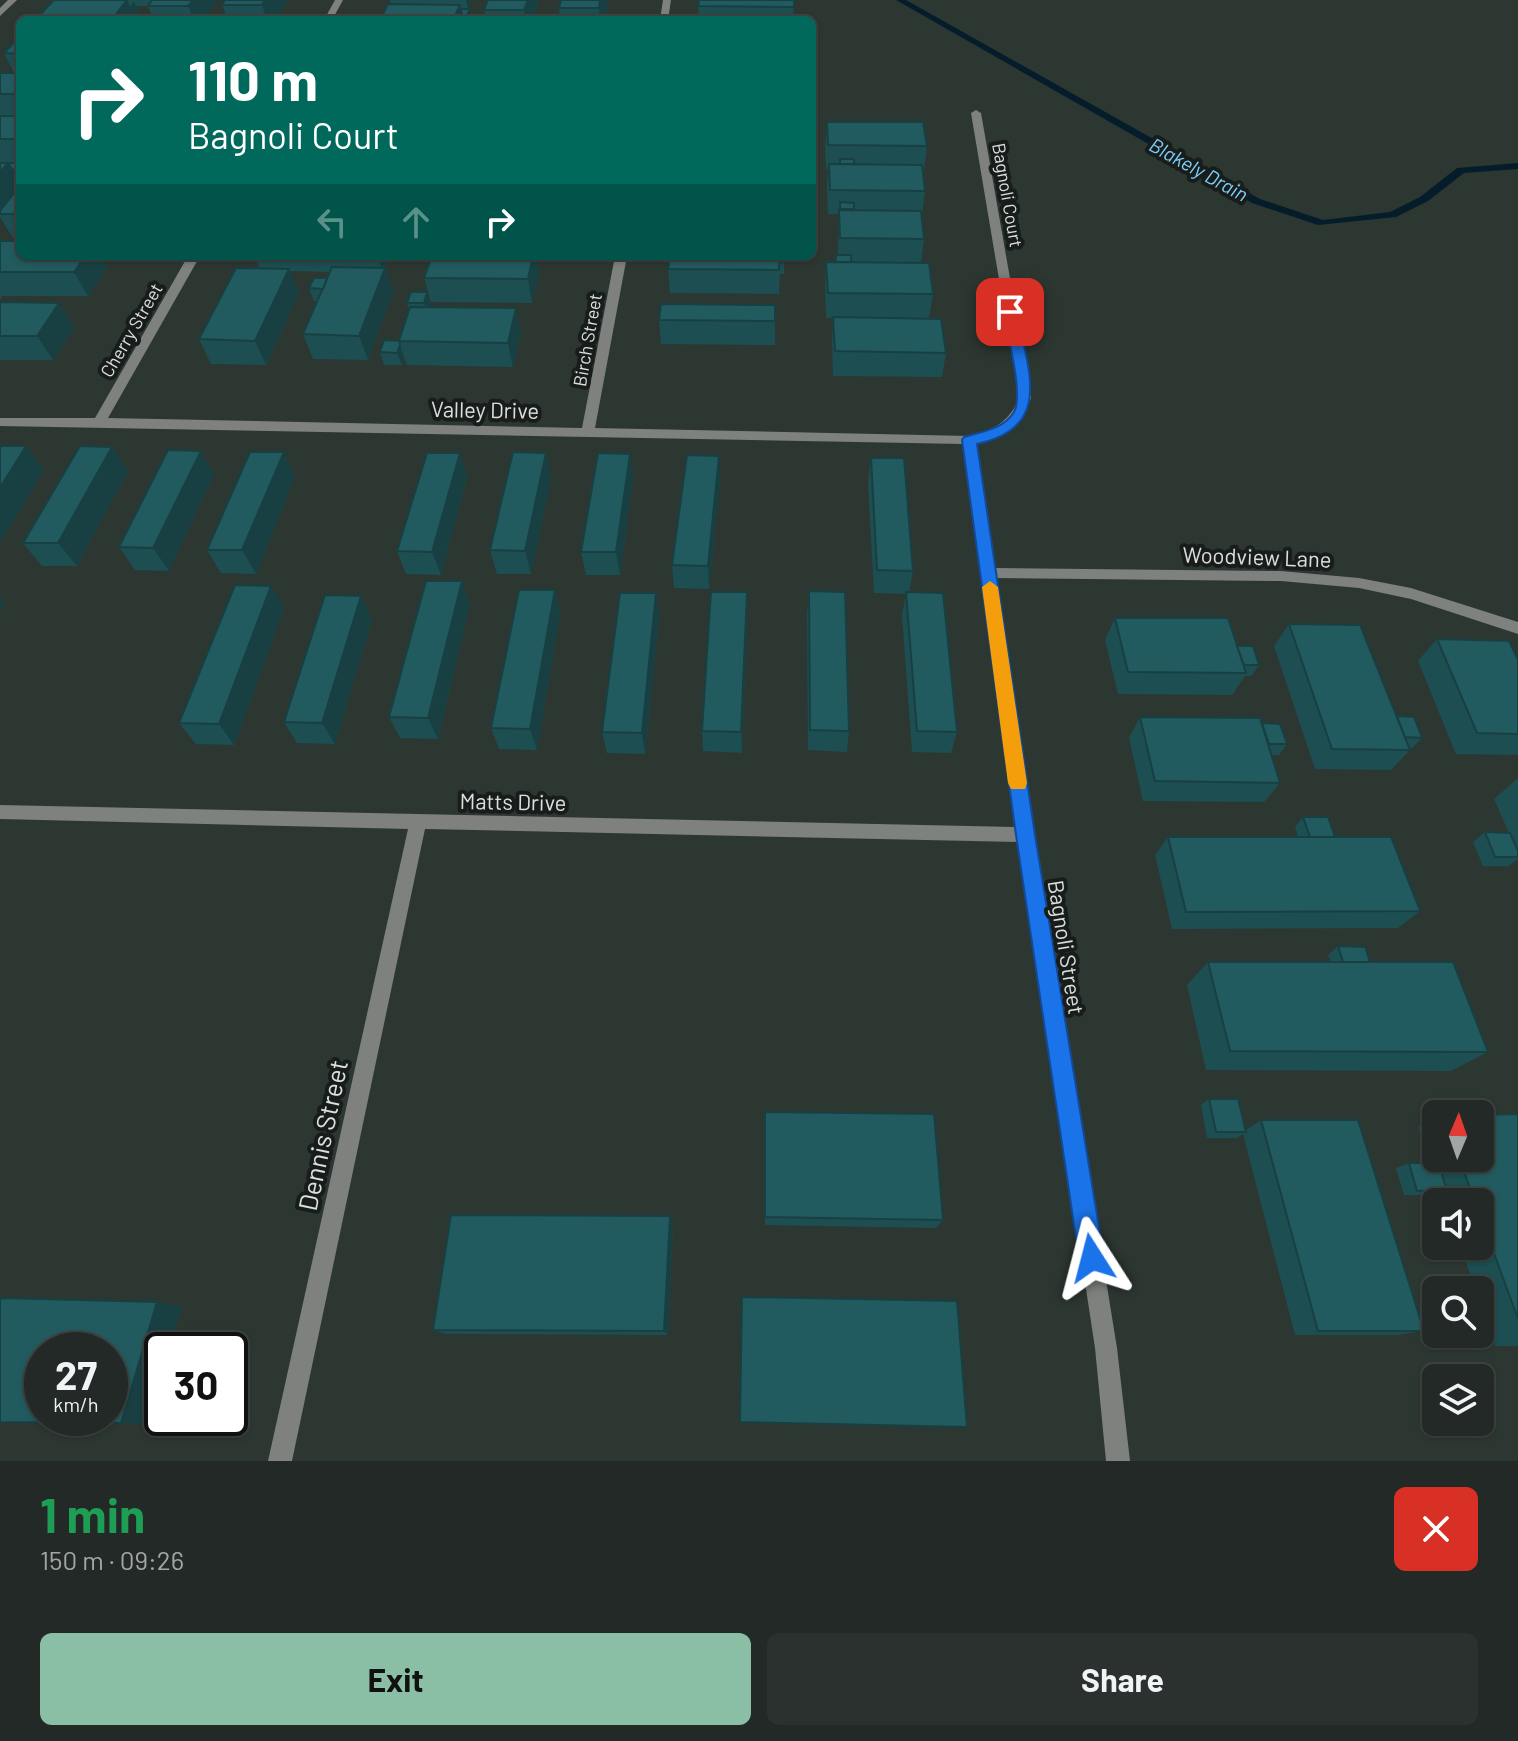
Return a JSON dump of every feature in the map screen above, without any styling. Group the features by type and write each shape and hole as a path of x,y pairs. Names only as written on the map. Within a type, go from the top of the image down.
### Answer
{"street":[{"path":"0,13 13,0"},
{"name":"Bagnoli Court","path":"969,440 1008,427 1021,413 1025,398 976,113"},
{"name":"Cherry Street","path":"99,422 192,260"},
{"name":"Birch Street","path":"588,431 620,260"},
{"name":"Valley Drive","path":"0,422 969,440"},
{"name":"Bagnoli Street","path":"969,440 1025,835 1106,1348 1118,1461"},
{"name":"Woodview Lane","path":"988,573 1281,576 1359,583 1411,594 1518,628"},
{"name":"Matts Drive","path":"0,812 1025,835"},
{"name":"Dennis Street","path":"280,1461 418,821"}],"building":[{"path":"54,0 127,0 115,16 39,16"},
{"path":"152,0 193,0 188,6 148,6"},
{"path":"225,0 265,0 262,5 222,5"},
{"path":"488,0 528,0 524,10 484,10"},
{"path":"561,0 600,0 599,8 559,8"},
{"path":"699,0 794,0 794,7 698,6"},
{"path":"388,4 460,5 455,16 382,16"},
{"path":"461,9 470,9 467,15 462,15"},
{"path":"16,40 16,54 4,53"},
{"path":"0,73 16,73 16,94 0,94"},
{"path":"0,116 16,116 16,139 0,139"},
{"path":"827,122 923,122 927,146 828,145"},
{"path":"840,159 854,159 854,164 840,164"},
{"path":"829,164 922,165 925,191 830,190"},
{"path":"16,191 16,214 0,214"},
{"path":"840,202 854,203 854,209 840,209"},
{"path":"839,210 921,211 924,239 840,238"},
{"path":"0,241 16,241 16,260 82,260 74,272 0,272"},
{"path":"836,255 851,255 851,262 836,262"},
{"path":"431,260 532,260 528,279 424,278"},
{"path":"669,260 780,260 779,270 668,269"},
{"path":"826,262 929,263 933,294 828,293"},
{"path":"332,267 385,268 359,336 303,334"},
{"path":"236,268 289,269 255,341 199,339"},
{"path":"314,278 327,278 323,289 309,288"},
{"path":"411,292 427,292 424,303 407,303"},
{"path":"0,302 59,303 37,336 0,336"},
{"path":"661,304 775,305 775,321 659,320"},
{"path":"410,307 516,308 508,343 399,341"},
{"path":"833,317 941,319 946,353 835,351"},
{"path":"384,340 401,341 397,353 380,352"},
{"path":"0,446 26,446 0,488"},
{"path":"80,446 112,447 58,543 23,543"},
{"path":"168,450 201,451 153,548 119,547"},
{"path":"250,452 284,452 242,550 207,550"},
{"path":"513,452 546,453 525,551 490,550"},
{"path":"427,453 460,453 432,552 397,551"},
{"path":"598,453 630,454 616,552 581,552"},
{"path":"687,455 719,456 708,566 672,565"},
{"path":"871,458 904,458 913,571 877,570"},
{"path":"426,581 462,581 428,718 389,717"},
{"path":"235,585 271,586 219,724 179,723"},
{"path":"519,590 555,590 530,729 491,728"},
{"path":"809,591 845,592 849,731 810,730"},
{"path":"711,592 747,592 741,732 702,731"},
{"path":"906,592 943,593 957,732 917,731"},
{"path":"620,593 656,593 642,733 602,732"},
{"path":"325,595 361,596 322,723 284,722"},
{"path":"1115,618 1228,618 1246,673 1128,672"},
{"path":"1289,624 1360,625 1410,750 1332,749"},
{"path":"1437,639 1509,641 1518,660 1518,734 1477,733"},
{"path":"1237,646 1253,646 1259,665 1244,665"},
{"path":"1397,716 1414,717 1422,738 1405,737"},
{"path":"1140,717 1260,718 1280,783 1155,781"},
{"path":"1262,723 1280,724 1287,744 1269,744"},
{"path":"1303,817 1328,817 1335,837 1310,837"},
{"path":"1485,832 1510,833 1518,857 1495,857"},
{"path":"1168,837 1391,837 1420,911 1186,912"},
{"path":"1338,946 1365,947 1370,962 1343,962"},
{"path":"1208,962 1453,962 1488,1052 1230,1051"},
{"path":"1209,1099 1238,1099 1246,1132 1216,1132"},
{"path":"765,1112 934,1114 943,1220 765,1217"},
{"path":"1518,1114 1518,1319 1494,1253 1494,1188 1470,1188 1464,1172 1494,1172 1494,1115"},
{"path":"1261,1120 1358,1120 1422,1325 1422,1331 1318,1331"},
{"path":"1409,1163 1422,1163 1422,1172 1441,1172 1446,1188 1422,1188 1422,1191 1417,1191"},
{"path":"451,1215 670,1216 664,1331 433,1330"},
{"path":"742,1297 957,1301 967,1427 740,1422"},
{"path":"0,1298 157,1302 148,1332 144,1332 144,1346 128,1399 128,1332 24,1332 24,1422 0,1422"}],"waterway":[{"name":"Blakely Drain","path":"900,0 1256,201 1322,223 1392,215 1424,199 1461,170 1518,166"}],"slow traffic":[{"path":"990,587 1018,783"}],"route":[{"path":"1010,312 1025,398 1021,413 1008,427 969,440 1025,835 1092,1258"}]}
